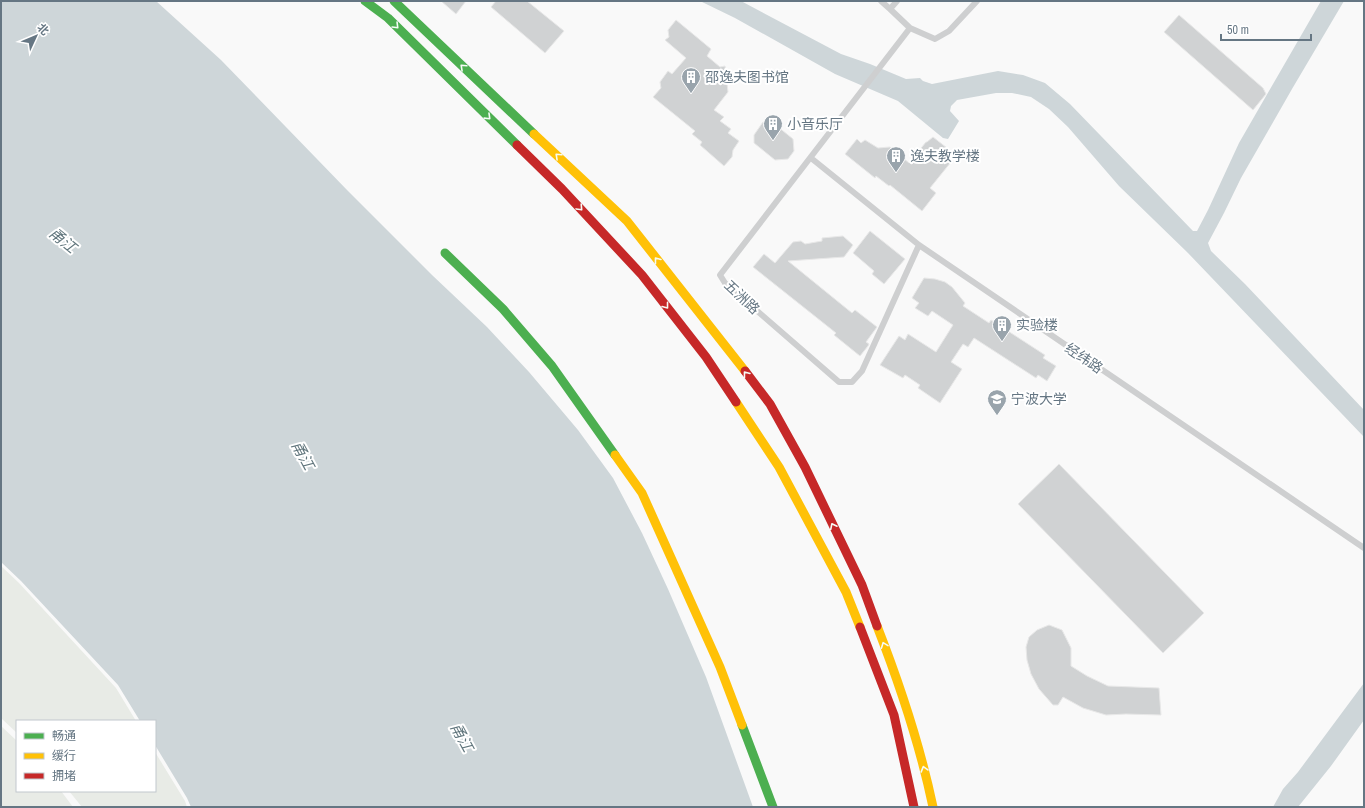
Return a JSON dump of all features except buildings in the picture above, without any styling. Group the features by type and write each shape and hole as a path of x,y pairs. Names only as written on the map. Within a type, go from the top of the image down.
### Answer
{"street":[{"path":"365,1 388,18 562,189 642,275 706,357 780,467 846,592 894,715 914,807"},
{"path":"394,1 627,221 770,404 805,467 862,585 900,686 928,783 933,807"},
{"path":"445,253 503,309 552,366 642,493 720,667 773,807"}],"lane":[{"path":"881,1 910,28 935,39 949,31 977,1"},
{"path":"890,9 897,1"},
{"name":"五洲路","path":"910,28 720,275 725,283 839,382 852,382 862,371 918,245"},
{"name":"经纬路","path":"811,158 918,245 1364,548"}],"shaded area":[{"path":"1,566 19,583 116,688 135,720 16,720 16,732 1,718"},
{"path":"1,726 16,740 16,792 62,792 73,807 1,807"},
{"path":"156,754 185,801 187,807 82,807 70,792 156,792"}],"water":[{"name":"甬江","path":"1,1 156,1 221,60 348,191 432,275 487,327 529,372 578,430 613,478 642,533 668,589 706,677 753,807 191,807 156,747 156,720 139,720 118,685 21,581 1,562"},
{"path":"700,1 741,1 841,54 906,79 920,78 923,81 932,84 998,71 1023,75 1045,83 1070,104 1193,231 1197,231 1239,143 1321,1 1344,1 1241,178 1208,243 1211,251 1245,284 1364,410 1364,437 1188,253 1119,186 1068,127 1049,109 1031,97 1012,93 996,93 957,100 951,106 950,111 959,121 948,139 943,138 898,101 835,74 735,18"},
{"path":"1364,683 1364,720 1331,766 1298,807 1273,807 1283,789 1298,772"}],"traffic: fast":[{"path":"365,1 388,18 517,145"},
{"path":"394,1 534,134"},
{"path":"445,253 503,309 552,366 615,455"},
{"path":"742,725 773,807"}],"traffic: slow":[{"path":"534,134 627,221 745,371"},
{"path":"736,402 779,467 846,592 860,627"},
{"path":"615,455 642,493 720,667 742,725"},
{"path":"877,626 909,715 933,807"}],"traffic: jam":[{"path":"517,145 562,189 642,275 706,357 736,402"},
{"path":"745,371 770,404 805,467 862,585 877,626"},
{"path":"860,627 894,715 914,807"}],"place":[{"name":"邵逸夫图书馆","path":"691,94"},
{"name":"小音乐厅","path":"773,141"},
{"name":"逸夫教学楼","path":"896,173"},
{"name":"实验楼","path":"1002,342"},
{"name":"宁波大学","path":"997,416"}]}
